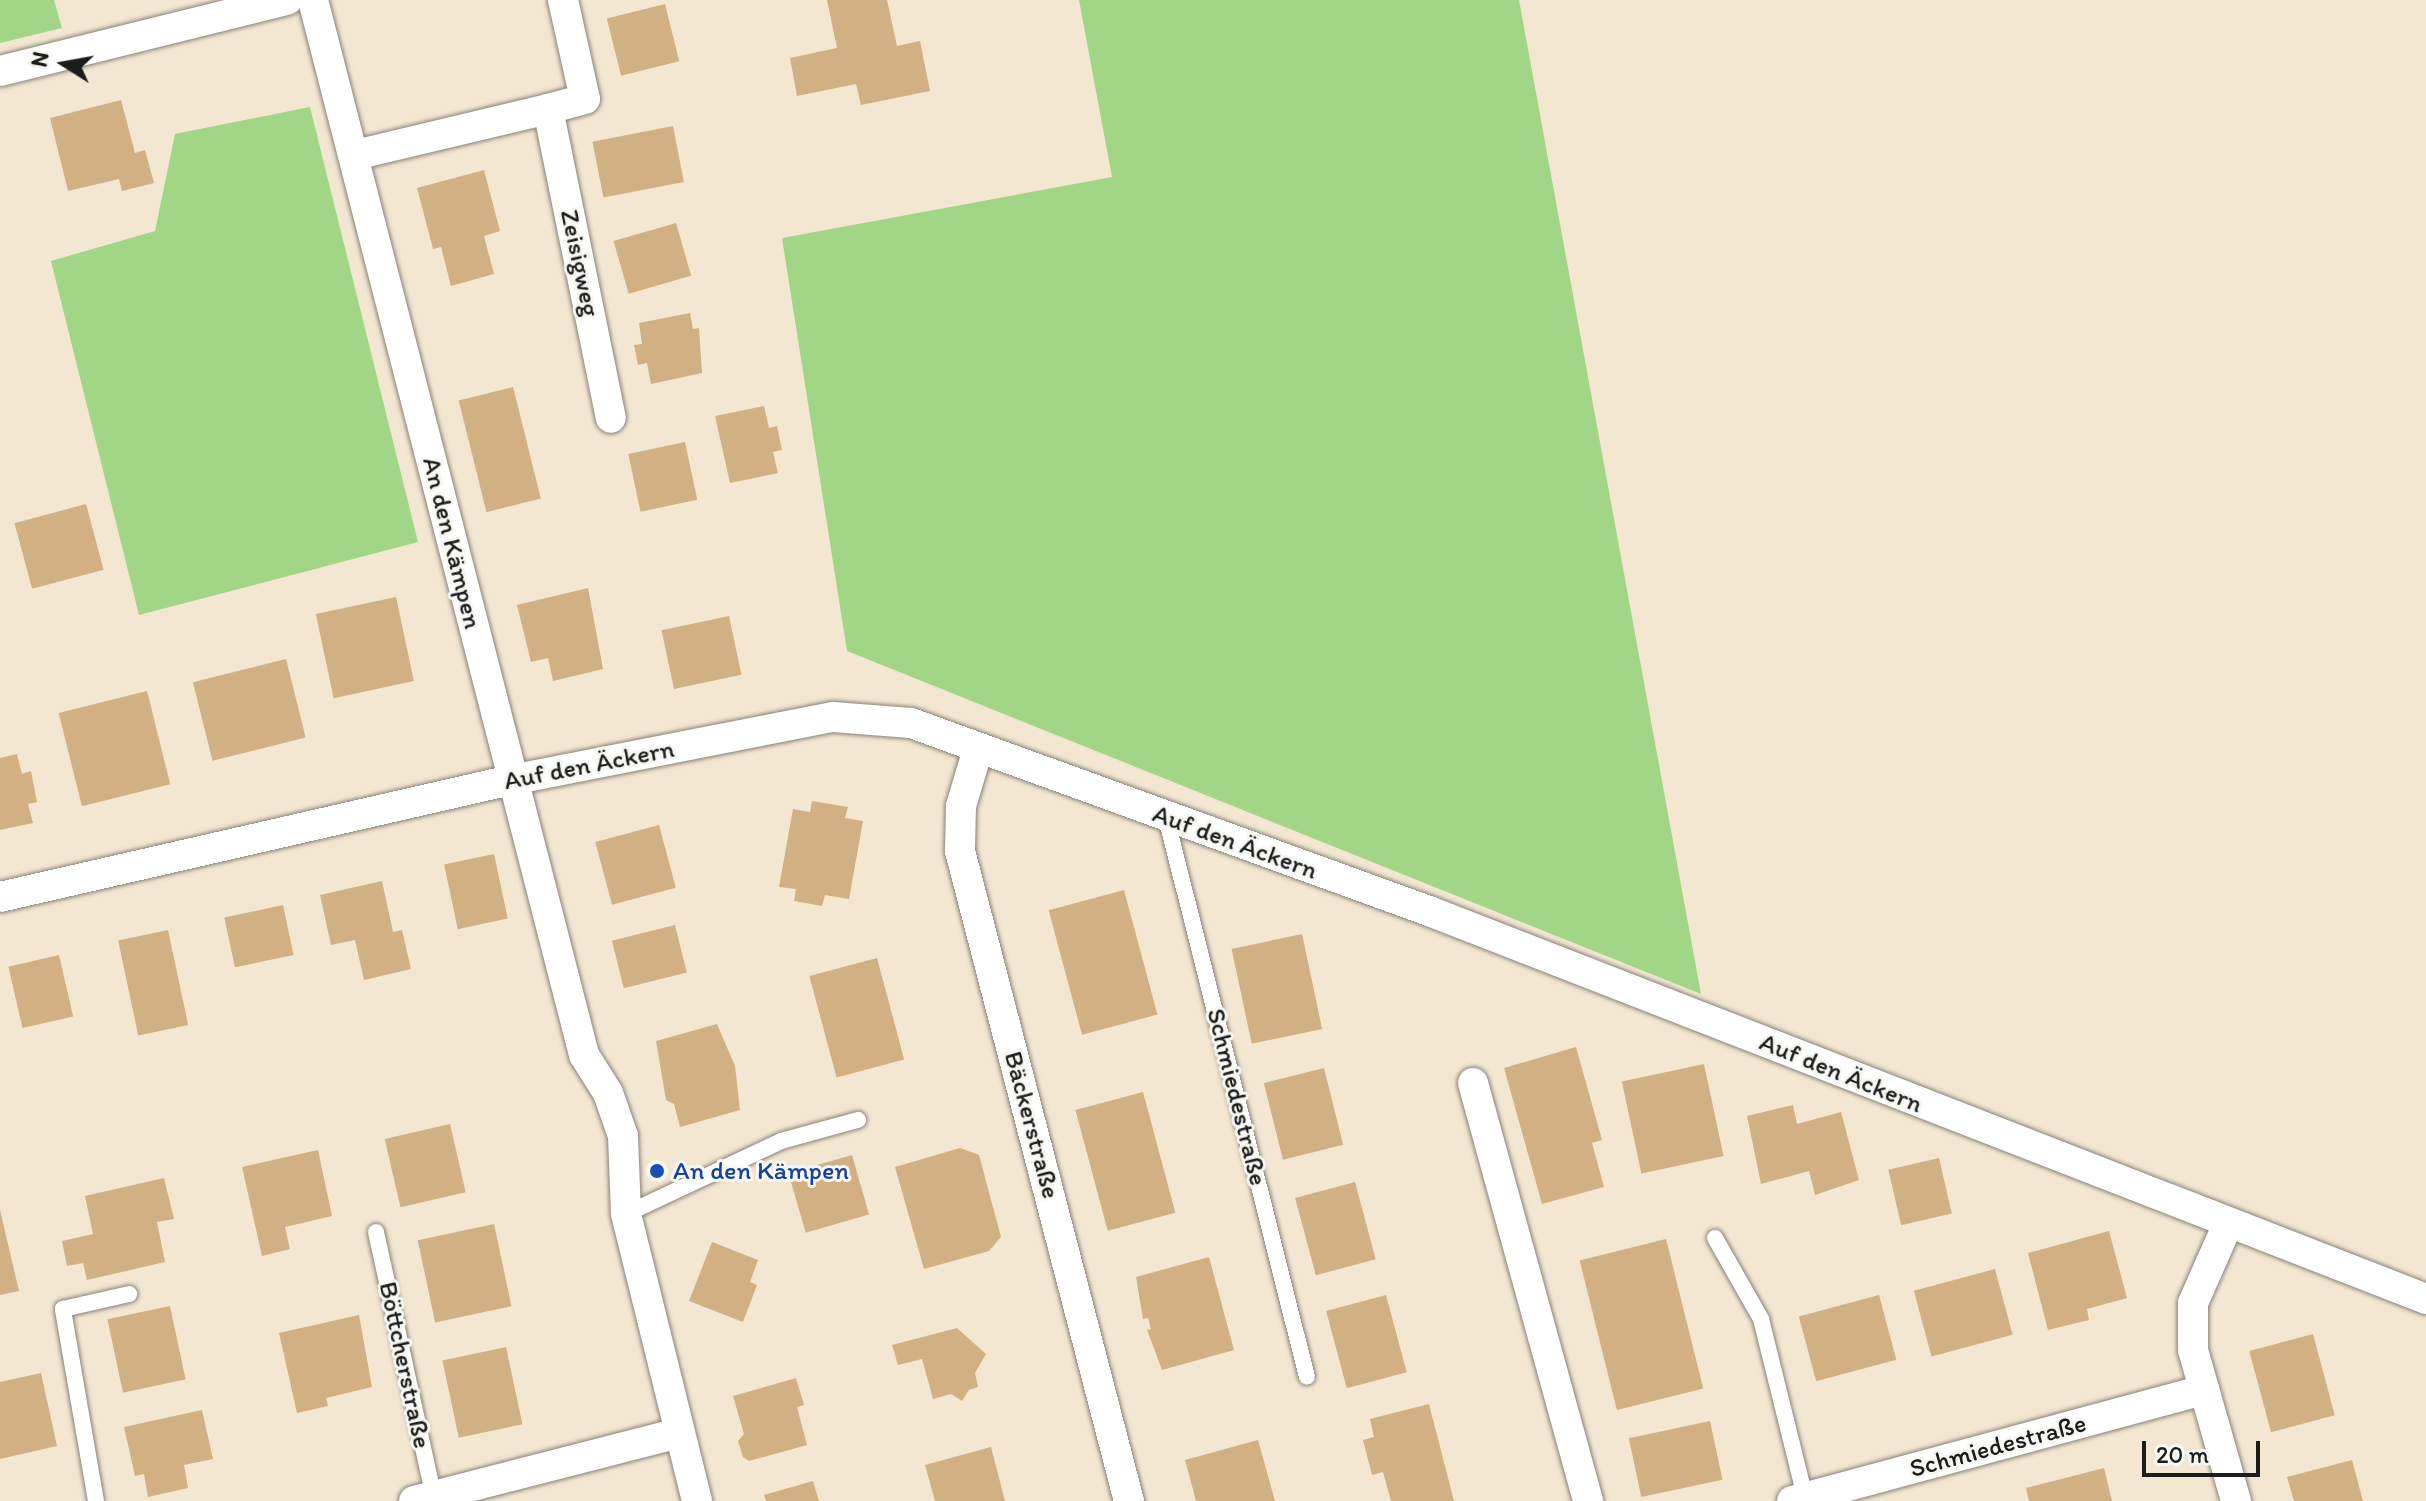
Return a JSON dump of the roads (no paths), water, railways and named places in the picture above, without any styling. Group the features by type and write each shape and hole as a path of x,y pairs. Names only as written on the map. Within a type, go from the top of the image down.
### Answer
{"street":[{"path":"0,71 287,0"},
{"name":"An den Kämpen","path":"313,0 584,1055 608,1093 623,1136 626,1214 697,1501"},
{"path":"355,155 585,99 563,0"},
{"name":"Zeisigweg","path":"548,109 611,418"},
{"name":"Auf den Äckern","path":"0,897 511,780 833,717 911,723 1429,911 2227,1226 2426,1299"},
{"name":"Bäckerstraße","path":"978,749 961,806 960,851 1129,1501"},
{"path":"1473,1083 1588,1501"},
{"path":"2227,1226 2193,1303 2193,1350 2236,1501"},
{"name":"Schmiedestraße","path":"1799,1499 2204,1390"},
{"name":"Böttcherstraße","path":"424,1499 679,1433"}],"lane":[{"name":"Schmiedestraße","path":"1166,817 1307,1377"},
{"path":"626,1214 781,1141 858,1120"},
{"name":"Böttcherstraße","path":"376,1232 424,1499"},
{"path":"1715,1238 1761,1319 1799,1499"},
{"path":"96,1501 63,1309 129,1294"}],"place":[{"name":"An den Kämpen","path":"657,1171"}]}
